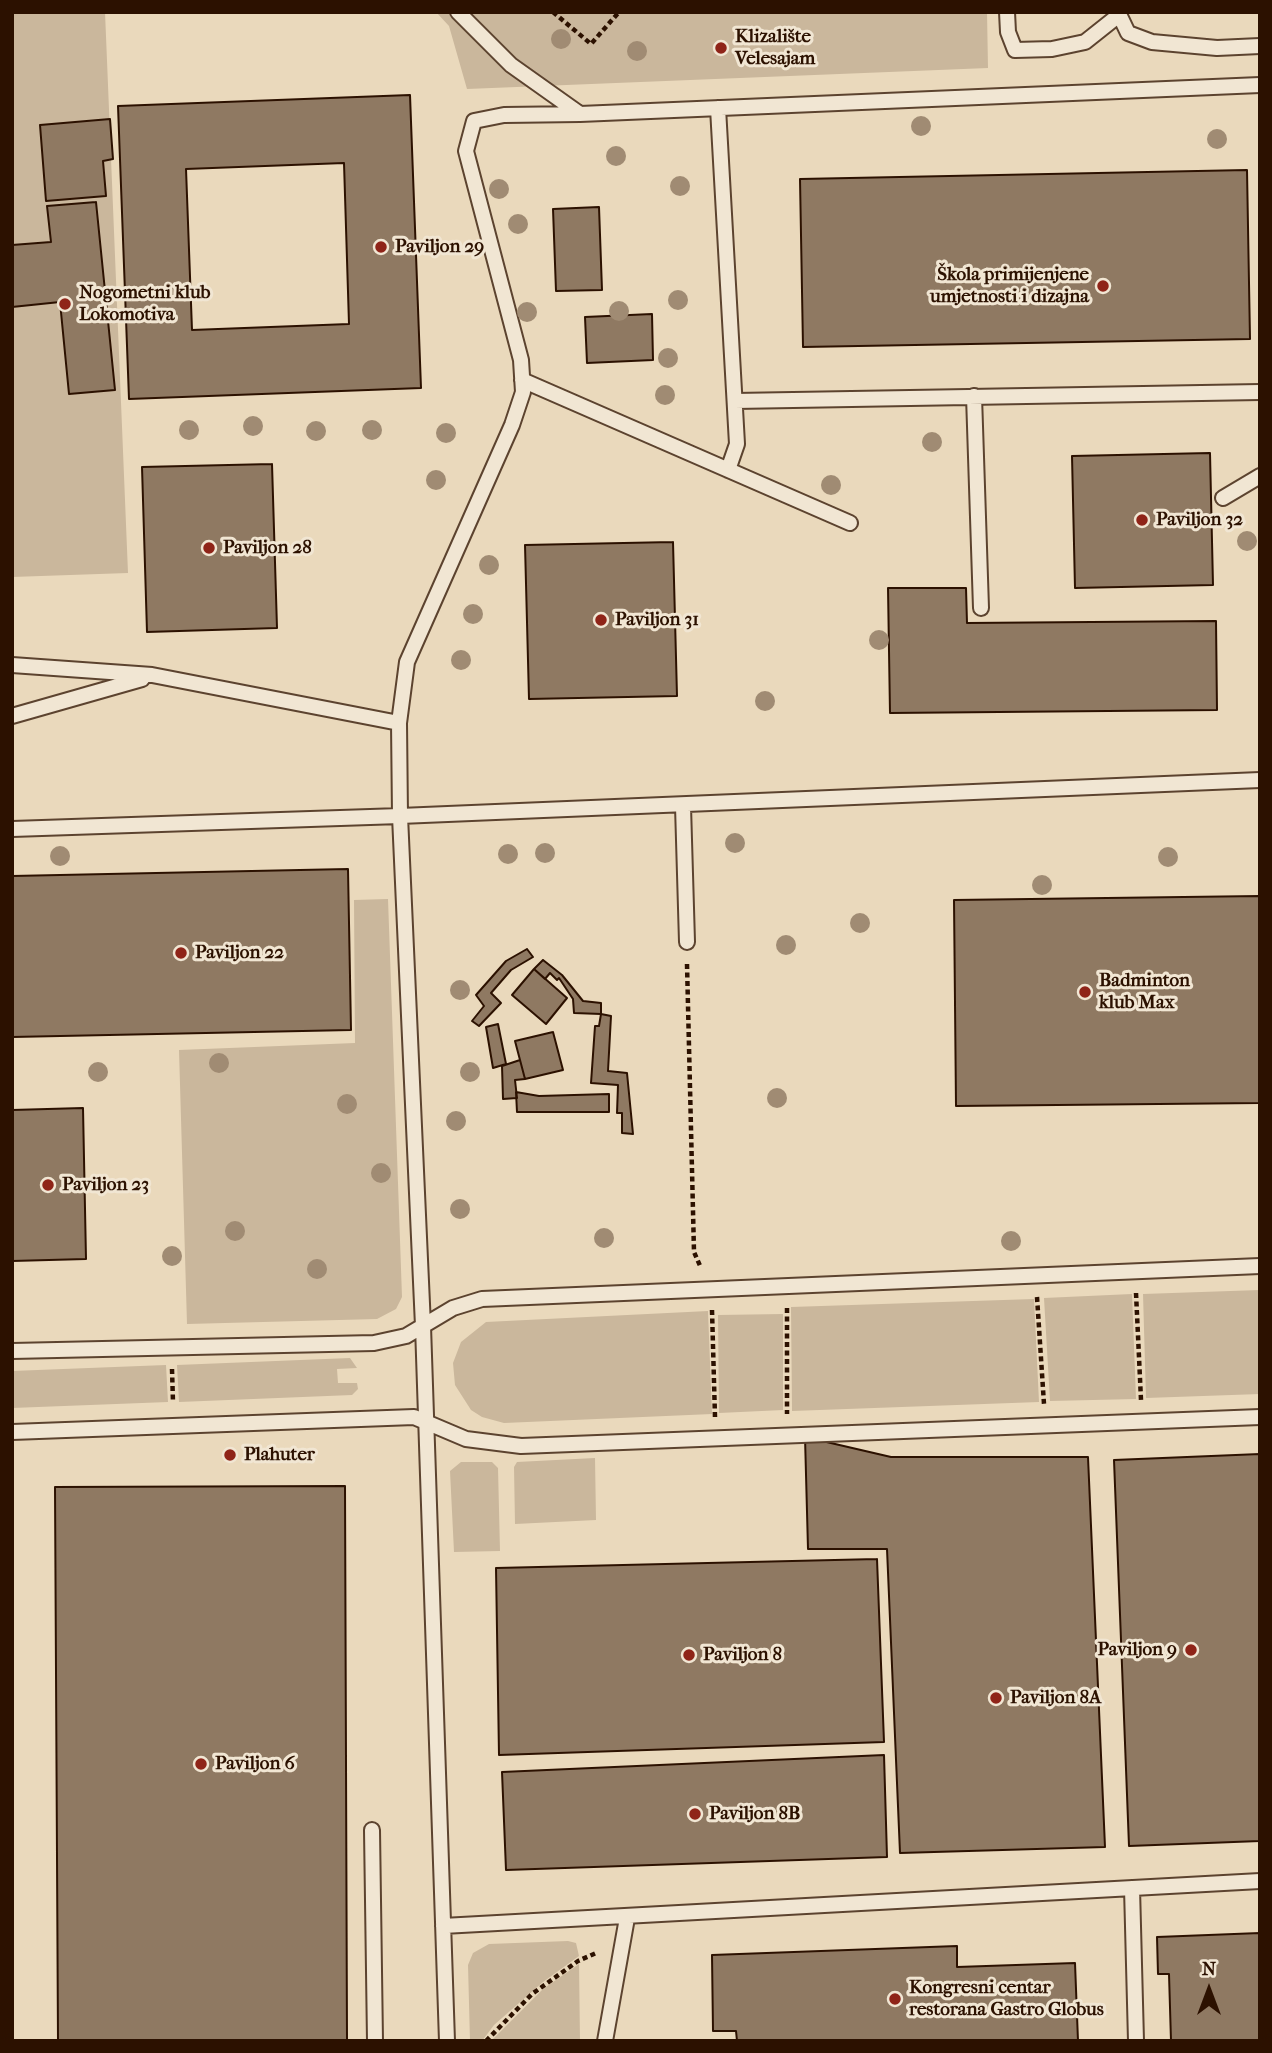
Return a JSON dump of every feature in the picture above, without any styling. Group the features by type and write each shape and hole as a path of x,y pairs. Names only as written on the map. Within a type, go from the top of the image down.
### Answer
{"lane":[{"path":"458,12 511,65 580,114"},
{"path":"1007,12 1008,32 1015,50 1052,49 1085,42 1118,14 1128,33 1152,42 1217,48 1260,46"},
{"path":"447,2041 423,1326 398,723 407,662 512,425 523,392 521,360 466,151 470,129 474,121 504,114 580,114 1260,85"},
{"path":"718,108 737,444 728,470"},
{"path":"522,380 850,523"},
{"path":"735,401 1260,392"},
{"path":"974,396 981,608"},
{"path":"1223,498 1260,476"},
{"path":"12,665 152,676 398,723"},
{"path":"12,716 152,676"},
{"path":"12,829 683,806 1260,780"},
{"path":"683,806 687,942"},
{"path":"12,1351 374,1343 406,1336 453,1308 482,1299 1260,1266"},
{"path":"12,1432 414,1417 466,1439 521,1446 1260,1418"},
{"path":"373,1830 375,2041"},
{"path":"443,1926 627,1918 1260,1881"},
{"path":"1132,1888 1136,2041"},
{"path":"605,2041 627,1918"}],"path":[{"path":"553,12 591,44 619,12"},
{"path":"687,942 686,1003 694,1252 711,1289 715,1439"},
{"path":"1136,1271 1141,1422"},
{"path":"1036,1275 1045,1425"},
{"path":"787,1286 787,1436"},
{"path":"171,1347 174,1425"},
{"path":"486,2041 498,2026 551,1980 578,1961 623,1940"}],"shaded area":[{"name":"Nogometni klub Lokomotiva","path":"12,12 105,12 128,573 12,577"},
{"name":"Klizalište Velesajam","path":"436,12 987,12 988,68 467,89 449,26"},
{"path":"388,899 402,1297 396,1309 377,1319 187,1324 179,1050 355,1043 354,900"},
{"path":"1260,1290 1260,1394 1146,1398 1143,1294"},
{"path":"1132,1294 1136,1399 1050,1401 1044,1298"},
{"path":"1034,1299 1039,1402 792,1411 791,1307"},
{"path":"708,1311 712,1414 504,1423 482,1417 471,1410 455,1385 453,1363 461,1342 486,1322"},
{"path":"783,1314 783,1410 719,1413 718,1315"},
{"path":"350,1358 357,1368 337,1369 338,1383 357,1383 358,1389 352,1395 179,1402 177,1365"},
{"path":"166,1365 168,1402 12,1408 12,1371"},
{"path":"595,1458 596,1520 515,1524 514,1467 517,1462"},
{"path":"461,1462 492,1462 498,1468 500,1551 454,1552 450,1471"},
{"path":"576,1943 579,1956 543,1982 494,2025 482,2041 470,2041 468,1965 473,1953 489,1944"},
{"path":"579,1964 580,2041 491,2041 543,1989"}],"building":[{"name":"Paviljon 29","path":"410,95 421,388 129,399 118,106","holes":["344,163 349,324 192,330 186,169"]},
{"path":"110,119 113,159 103,161 106,196 46,201 40,125"},
{"path":"1247,170 1250,339 803,347 800,179"},
{"path":"96,202 115,390 69,394 60,302 12,307 12,245 51,242 47,206"},
{"path":"599,207 602,290 556,291 553,209"},
{"path":"652,314 653,360 587,363 585,317"},
{"name":"Paviljon 32","path":"1210,453 1213,585 1075,588 1072,456"},
{"name":"Paviljon 28","path":"272,464 277,628 147,632 142,467"},
{"name":"Paviljon 31","path":"673,542 677,696 529,699 525,545"},
{"path":"888,588 966,588 967,623 1216,621 1217,710 890,713"},
{"name":"Paviljon 22","path":"348,869 351,1030 12,1037 12,876"},
{"path":"1260,896 1260,1103 956,1106 954,900"},
{"path":"527,949 533,957 511,970 491,993 501,1003 479,1026 472,1021 484,1006 476,995 506,961"},
{"path":"543,960 562,975 583,1001 601,1003 601,1014 574,1013 573,999 559,978 557,980 550,973 545,979 534,969"},
{"path":"534,969 567,998 546,1024 512,995"},
{"path":"601,1014 611,1016 608,1071 627,1073 633,1134 622,1133 622,1113 617,1113 618,1085 591,1083 595,1026 599,1026"},
{"path":"498,1024 506,1064 493,1068 486,1027"},
{"path":"553,1032 563,1070 525,1079 515,1041"},
{"path":"520,1060 525,1079 515,1080 517,1098 503,1099 502,1066"},
{"path":"516,1092 539,1096 609,1094 609,1112 517,1112"},
{"name":"Paviljon 23","path":"83,1108 86,1259 12,1261 12,1110"},
{"name":"Paviljon 8A","path":"805,1437 891,1457 1088,1457 1105,1847 900,1853 887,1549 808,1549"},
{"name":"Paviljon 9","path":"1260,1454 1260,1841 1129,1846 1114,1460"},
{"name":"Paviljon 6","path":"345,1486 347,2041 58,2041 55,1487"},
{"name":"Paviljon 8","path":"877,1559 884,1742 499,1755 496,1568"},
{"name":"Paviljon 8B","path":"884,1755 887,1857 506,1870 502,1772"},
{"path":"1260,1933 1260,2041 1171,2041 1169,1974 1158,1974 1157,1937"},
{"name":"Kongresni centar restorana Gastro Globus","path":"957,1946 957,1967 1075,1963 1078,2041 737,2041 736,2031 713,2031 712,1955"}],"place":[{"name":"Klizalište Velesajam","path":"721,48"},
{"name":"Paviljon 29","path":"381,247"},
{"name":"Škola primijenjene umjetnosti i dizajna","path":"1103,286"},
{"name":"Nogometni klub Lokomotiva","path":"65,304"},
{"name":"Paviljon 32","path":"1142,520"},
{"name":"Paviljon 28","path":"209,548"},
{"name":"Paviljon 31","path":"601,620"},
{"name":"Paviljon 22","path":"181,953"},
{"name":"Badminton klub Max","path":"1085,992"},
{"name":"Paviljon 23","path":"48,1185"},
{"name":"Plahuter","path":"230,1455"},
{"name":"Paviljon 9","path":"1191,1650"},
{"name":"Paviljon 8","path":"689,1655"},
{"name":"Paviljon 8A","path":"996,1698"},
{"name":"Paviljon 6","path":"201,1764"},
{"name":"Paviljon 8B","path":"695,1814"},
{"name":"Kongresni centar restorana Gastro Globus","path":"895,1999"}]}
